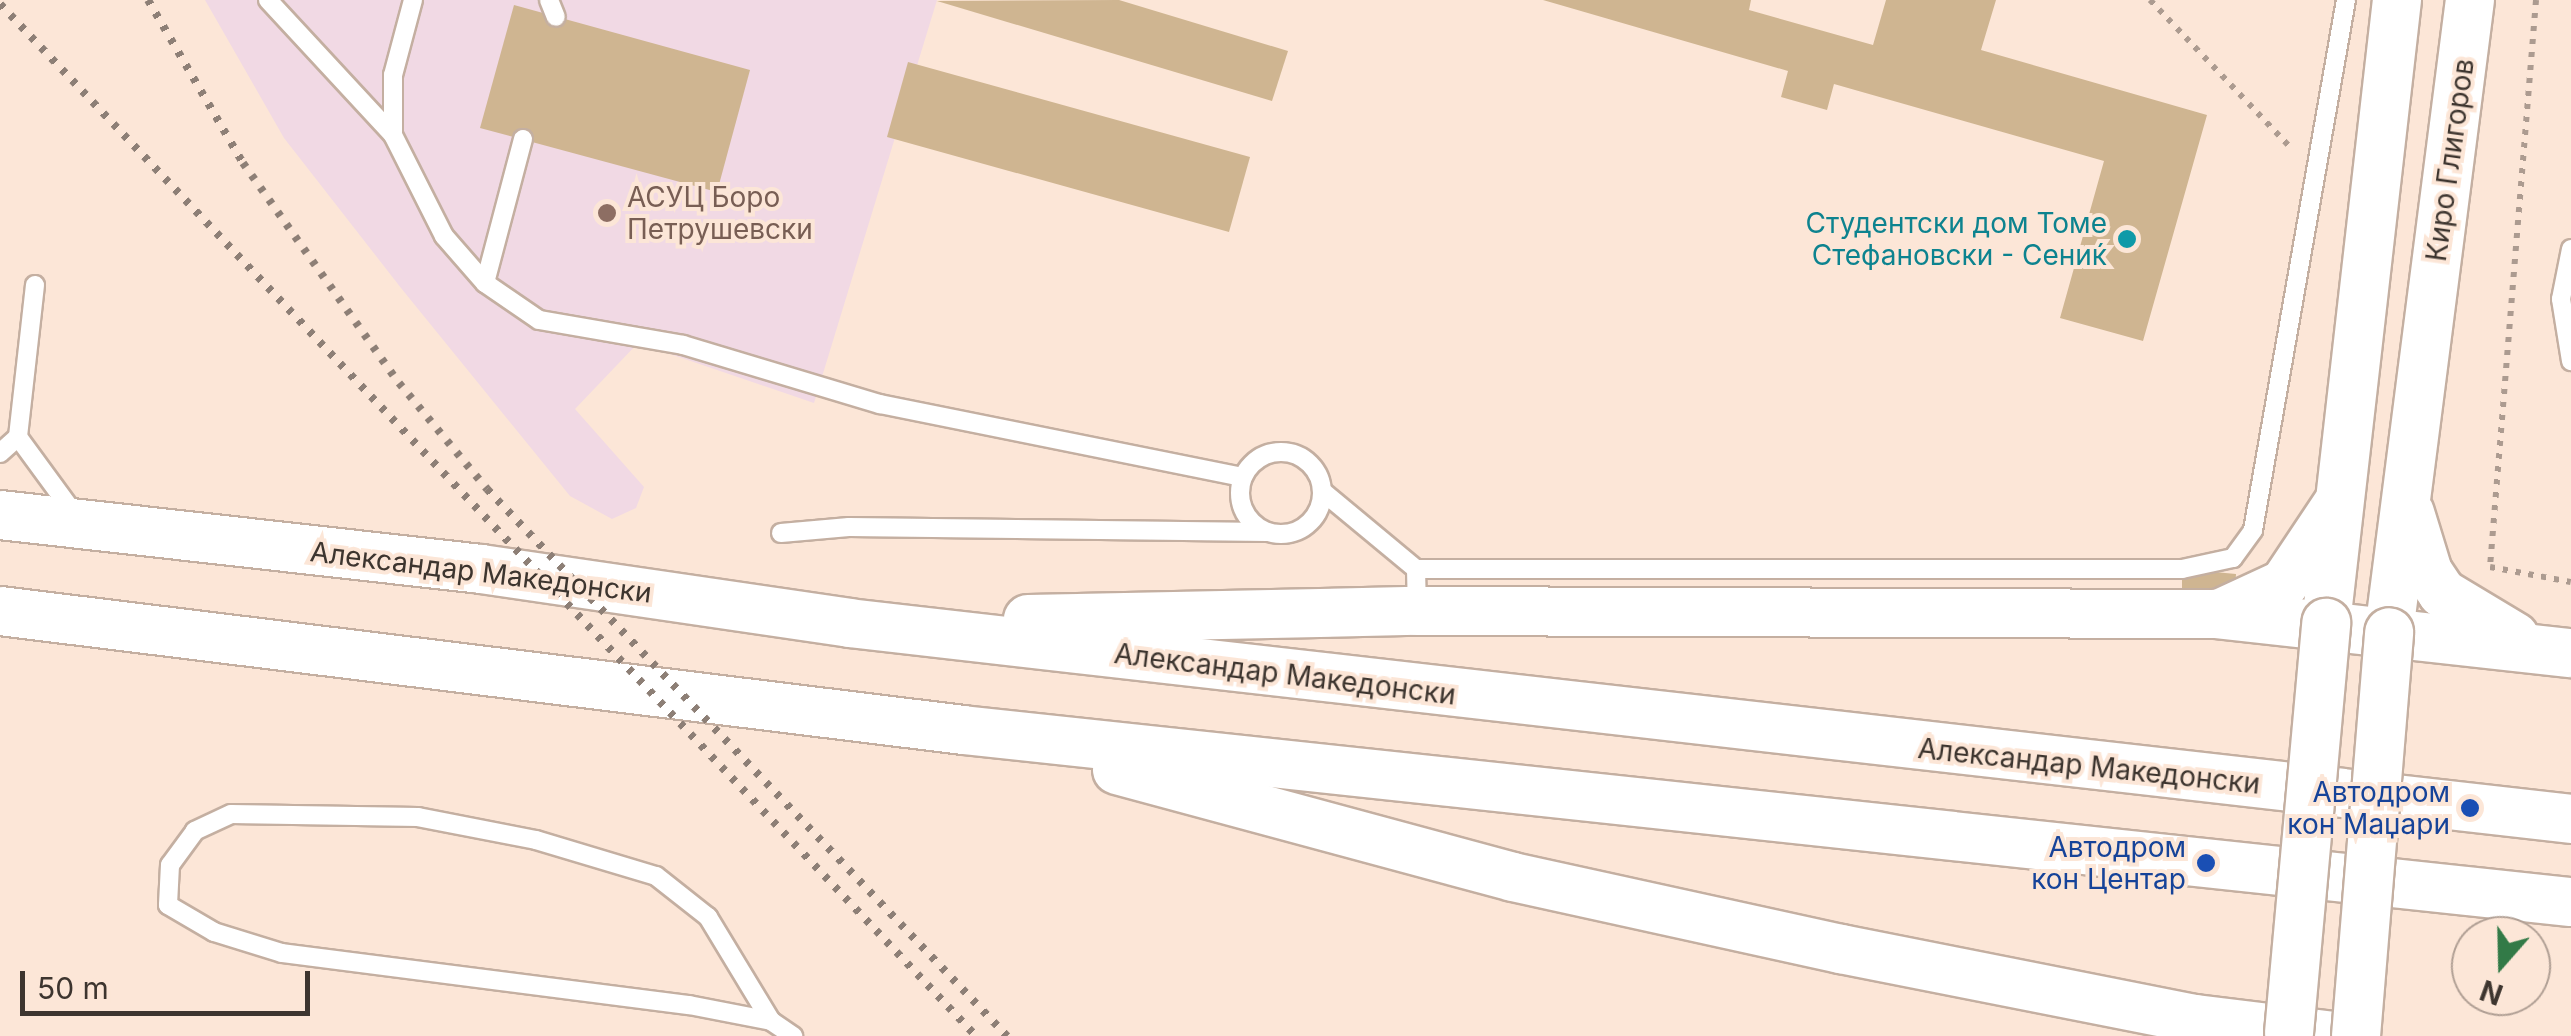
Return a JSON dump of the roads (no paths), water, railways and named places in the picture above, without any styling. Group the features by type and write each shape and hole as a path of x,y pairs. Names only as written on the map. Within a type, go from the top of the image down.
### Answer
{"street":[{"path":"963,730 1514,878 2202,1028 2311,1034 2326,623 2396,0"},
{"name":"Киро Глигоров","path":"2356,1036 2389,632 2470,0"},
{"path":"2216,614 2284,584 2341,498"},
{"path":"2407,500 2416,542 2442,592 2484,623 2571,653"},
{"name":"Александар Македонски","path":"0,515 481,569 849,623 2571,819"},
{"path":"849,623 1416,590 1857,613 2216,614 2326,623 2571,653"},
{"path":"0,611 963,730 2571,902"}],"lane":[{"path":"268,0 393,134 444,236 486,283 539,320 683,344 880,404 1243,478"},
{"path":"393,134 393,75 413,0"},
{"path":"1267,532 1246,514 1243,478 1264,455 1292,453 1311,464 1322,490 1416,590 2182,570 2233,558 2253,530 2346,0"},
{"path":"486,283 523,139"},
{"path":"2571,250 2561,299 2571,361"},
{"path":"36,285 18,437 83,525"},
{"path":"0,452 18,437"},
{"path":"781,533 850,527 1297,531 1309,523 1322,490"},
{"path":"770,1022 708,917 656,876 536,840 418,817 231,814 195,831 170,865 168,905 214,932 282,953 689,1005 770,1022 792,1036"}],"railway":[{"path":"148,0 243,163 399,383 487,489 1007,1036"},
{"path":"0,4 976,1036"}],"place":[{"name":"АСУЦ Боро Петрушевски","path":"607,213"},
{"name":"Студентски дом Томе Стефановски - Сениќ","path":"2127,239"},
{"name":"Автодром кон Маџари","path":"2470,808"},
{"name":"Автодром кон Центар","path":"2206,863"}]}
